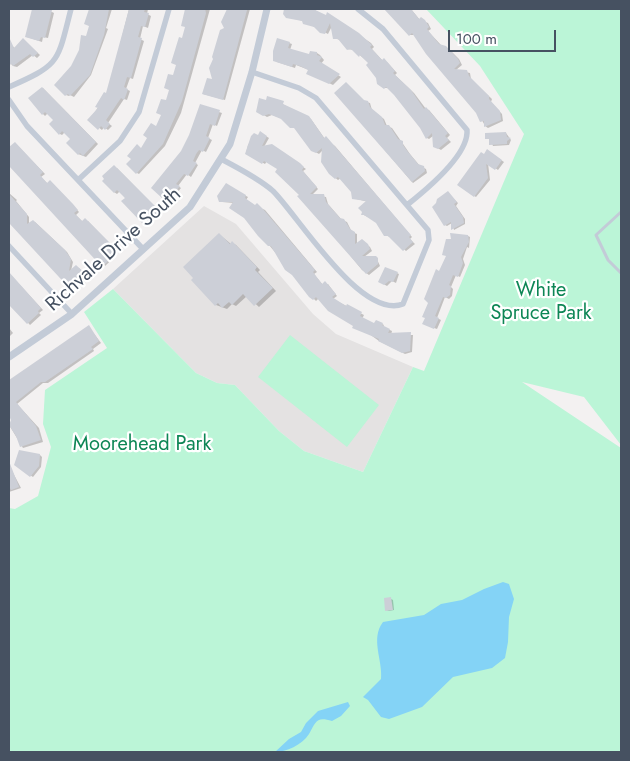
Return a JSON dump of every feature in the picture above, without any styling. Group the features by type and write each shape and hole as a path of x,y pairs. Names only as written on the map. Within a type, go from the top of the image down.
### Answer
{"street":[{"path":"9,87 47,69 55,61 61,50 71,9"},
{"path":"78,180 120,141 139,112 169,9"},
{"name":"Richvale Drive South","path":"9,357 72,314 190,207 221,159 232,137 252,72 267,9"},
{"path":"358,9 388,35 467,130 465,144 442,175 407,205"},
{"path":"221,159 274,192 354,288 387,306 403,304 429,240 428,230 316,98 299,88 252,72"},
{"path":"9,100 27,126 143,249"},
{"path":"9,246 72,314"}],"lane":[{"path":"621,212 596,235 608,260 621,273"}],"shaded area":[{"path":"204,206 236,224 313,314 336,334 413,367 363,472 304,451 279,431 235,385 217,383 196,373 113,289"}],"green space":[{"path":"426,9 621,9 621,445 584,397 522,382 621,448 621,752 9,752 9,508 15,509 38,496 51,447 43,424 45,390 107,348 84,312 113,289 196,373 217,383 235,385 279,431 304,451 363,472 413,367 424,371 524,134 480,66"},
{"path":"290,335 379,405 347,447 258,377"}],"water":[{"path":"503,582 509,584 514,599 509,617 505,658 492,668 453,677 422,707 389,719 381,717 368,700 363,697 381,679 377,635 383,622 424,615 441,604 462,600"},
{"path":"348,702 350,706 341,716 332,721 323,719 317,721 306,738 298,745 275,752 289,739 301,732 306,723 318,711"}],"building":[{"path":"32,9 52,10 45,38 41,37 39,41 25,37"},
{"path":"89,9 109,9 104,35 90,75 70,96 68,94 65,96 54,85 71,66 79,50 81,35 86,36 89,26 84,24"},
{"path":"129,9 145,9 144,12 149,13 145,27 141,26 138,37 142,38 131,78 127,77 124,87 128,89 124,100 121,98 106,120 110,124 105,130 101,126 98,130 87,120 98,108 95,107 104,92 106,93"},
{"path":"185,9 205,9 206,13 182,101 163,144 136,174 126,164 131,159 127,156 137,144 141,148 147,138 143,135 151,123 156,126 161,115 156,113 161,99 166,100 169,90 164,88 168,74 173,75 176,65 171,63 179,37 182,38 185,27 181,26"},
{"path":"227,9 247,10 223,100 202,94 207,78 212,79 209,68 220,30 224,28 221,22"},
{"path":"284,9 313,9 326,15 327,12 359,33 372,45 370,47 382,60 384,58 395,71 393,73 411,90 424,109 426,107 448,133 445,136 449,140 438,149 433,147 432,133 426,139 420,128 394,95 386,87 384,89 377,84 376,78 366,65 368,63 351,49 347,50 338,39 333,39 330,23 325,34 320,33 314,27 303,24 302,21 286,18 283,14"},
{"path":"384,9 411,9 419,19 421,17 425,20 429,27 427,29 439,44 446,46 458,59 460,63 454,69 467,70 469,76 489,96 489,99 500,111 501,120 484,127 484,121 480,122 476,113 426,54 412,33 409,36"},
{"path":"9,37 14,48 23,38 38,53 33,57 30,54 13,66 12,64 9,65"},
{"path":"277,38 290,42 288,48 309,54 310,51 317,52 317,55 322,57 319,61 340,74 329,84 306,74 308,70 300,66 293,64 292,67 273,61 273,51"},
{"path":"346,82 364,100 368,101 370,107 382,117 385,125 389,125 398,139 403,141 403,145 418,164 424,166 425,171 412,182 334,93"},
{"path":"42,87 96,142 83,156 80,153 78,155 66,143 70,139 62,131 59,135 49,124 53,120 45,112 42,115 28,98"},
{"path":"267,96 284,101 283,104 309,116 324,138 326,136 411,235 409,237 413,242 403,251 388,236 384,236 376,223 361,215 362,212 358,208 366,201 352,199 351,192 338,177 335,179 329,174 321,162 322,148 316,153 311,151 294,128 290,128 281,119 269,114 263,116 256,112 259,98 266,100"},
{"path":"200,104 220,110 215,126 210,124 206,136 210,138 203,152 199,150 196,154 193,161 197,163 188,176 184,174 176,184 180,186 169,198 166,195 162,198 151,188 181,151"},
{"path":"260,131 267,136 262,146 272,144 304,167 302,170 317,187 310,194 324,194 326,202 340,218 344,219 350,229 355,232 355,244 362,239 368,244 370,249 362,256 376,256 378,264 366,274 297,196 299,195 275,172 277,169 264,161 262,164 245,154 251,136 254,133 258,135"},
{"path":"506,132 507,137 511,138 507,141 507,144 489,145 489,139 485,139 485,133"},
{"path":"15,142 43,172 40,175 47,183 50,180 78,210 74,213 82,221 85,218 115,248 113,250 116,253 105,264 101,266 9,166 9,147"},
{"path":"487,149 502,160 495,170 486,164 488,178 474,197 457,185 481,152 484,154"},
{"path":"114,165 160,211 147,224 144,221 142,223 121,201 125,198 117,190 114,193 102,181 104,179 102,176"},
{"path":"226,183 246,195 245,198 255,205 257,203 262,208 315,270 313,272 322,284 325,281 336,294 332,297 346,306 347,304 362,312 360,316 374,323 376,320 383,323 382,325 390,329 388,333 411,332 410,351 402,353 378,341 379,339 352,328 353,326 328,311 316,297 313,300 309,297 292,275 285,270 271,246 268,246 258,236 244,218 229,208 233,202 219,202 217,196"},
{"path":"448,191 457,202 454,204 463,217 464,223 451,230 451,222 444,226 432,207 437,199"},
{"path":"9,194 27,214 27,224 33,220 65,250 71,259 69,271 76,265 89,277 71,290 9,223"},
{"path":"219,233 230,244 232,241 257,267 255,270 273,288 254,306 243,294 232,305 229,302 222,308 218,303 215,306 191,280 193,278 183,267"},
{"path":"450,233 468,235 469,242 461,257 463,263 458,277 453,275 449,285 451,286 450,295 446,298 443,297 435,316 439,318 434,329 422,324 425,318 422,317 428,303 424,299 436,269 439,271 446,256 442,255 446,239 451,239"},
{"path":"385,267 398,272 393,282 389,281 384,285 378,282"},
{"path":"9,272 41,308 38,311 39,313 27,324 9,305"},
{"path":"89,325 99,341 91,347 93,349 45,382 41,382 16,402 36,426 41,440 20,447 9,425 11,420 9,416 9,380"},
{"path":"19,450 40,454 39,466 30,477 14,465"},
{"path":"9,461 19,487 11,490 9,486"},
{"path":"391,597 393,610 385,611 384,598"}],"park label":[{"name":"White Spruce Park","path":"541,302"},
{"name":"Moorehead Park","path":"142,445"}]}
